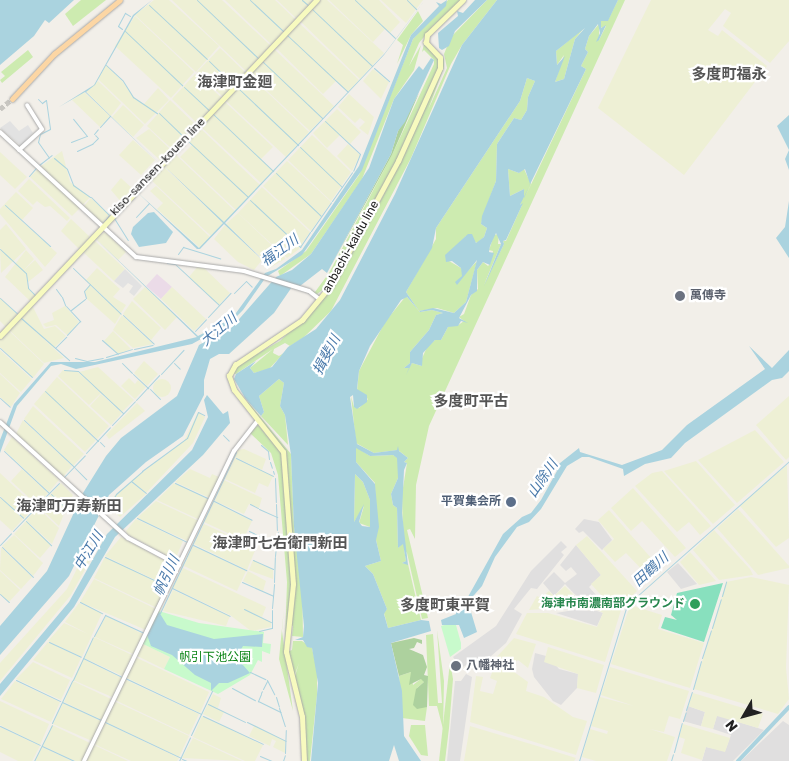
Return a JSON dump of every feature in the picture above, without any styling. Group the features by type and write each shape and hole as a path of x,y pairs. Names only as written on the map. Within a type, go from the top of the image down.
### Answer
{"main road":[{"path":"12,99 50,58 120,0"},
{"name":"kiso-sansen-kouen line","path":"0,336 317,0"},
{"name":"anbachi-kaidu line","path":"304,761 302,717 286,652 294,584 283,452 257,422 230,385 231,371 238,363 294,327 331,285 398,161 440,68 440,58 426,44 427,35 463,0"}],"street":[{"path":"19,150 42,129 27,105"},
{"path":"0,132 127,251 140,258 261,275 309,291 318,298"},
{"path":"0,422 79,496 122,533 140,546 179,565"},
{"path":"84,761 234,451 257,422"}],"shaded area":[{"path":"10,121 19,131 28,125 33,133 21,146 0,128"},
{"path":"125,269 142,286 134,296 129,292 133,286 128,283 123,288 114,281"},
{"path":"157,274 172,287 161,299 146,286"},
{"path":"584,519 599,522 612,540 602,550 583,531 579,533 575,529"},
{"path":"561,541 567,547 561,552 564,555 537,589 531,588 514,609 522,614 506,643 474,671 468,664 461,668 453,657 496,626 531,571"},
{"path":"576,545 601,575 589,587 606,606 587,607 565,584 554,596 543,583 554,572 565,583 577,574 571,567 566,571 560,565"},
{"path":"678,563 697,584 681,589 667,572"},
{"path":"574,610 603,613 597,626 556,613"},
{"path":"535,653 546,656 545,662 553,662 559,669 578,674 577,688 561,705 553,701 534,677 532,669"},
{"path":"466,674 472,677 460,761 447,761 455,681 461,681"},
{"path":"688,706 705,712 701,726 683,721"},
{"path":"717,715 764,730 733,761 702,761 706,747 725,751 731,735 713,729"},
{"path":"783,721 789,725 789,761 741,761"}],"green space":[{"path":"81,0 106,0 73,26 65,14"},
{"path":"154,0 169,0 219,46 196,72 135,15"},
{"path":"172,0 222,0 271,46 247,72"},
{"path":"225,0 275,0 296,20 272,45"},
{"path":"277,0 316,0 297,19"},
{"path":"318,0 327,0 384,53 360,79 300,21"},
{"path":"329,0 379,0 400,22 390,33 385,29 373,42"},
{"path":"381,0 423,0 406,23"},
{"path":"448,0 462,0 433,26 419,43 409,66 421,45 414,70 394,99 362,179 311,254 280,276 278,271 306,251 359,175 413,39"},
{"path":"487,0 497,0 462,45 451,64 411,158 331,311 303,338 290,346 285,343 274,349 273,353 279,356 284,353 269,369 254,373 250,368 273,349 236,374 231,373 238,365 280,341 324,297 382,198 441,69 443,62 439,55 444,59 444,67 428,110 447,68 444,54 451,37"},
{"path":"618,0 625,0 429,426 416,485 415,539 410,529 407,530 428,618 422,619 407,553 404,549 406,561 402,563 408,564 421,620 388,628 384,613 387,609 373,574 365,566 381,561 376,540 375,483 356,462 356,447 370,456 393,455 398,458 398,478 391,494 393,505 397,508 398,548 403,543 402,494 407,463 404,462 408,458 398,450 374,453 356,443 351,396 354,407 359,408 368,399 357,391 359,371 385,322 406,296 420,312 432,310 443,313 436,315 429,330 410,352 410,363 404,368 409,368 412,363 422,366 420,363 427,347 435,340 441,340 448,327 455,324 446,319 456,324 457,326 464,321 459,317 464,314 471,295 478,289 477,270 483,262 488,266 490,264 493,251 489,250 494,235 499,234 498,244 501,244 484,285 504,244 503,241 506,241 522,205 520,206 524,189 510,196 508,169 519,173 524,169 531,184 526,195 586,69 581,66 588,52 585,49 589,36 599,24 599,40 606,26 600,28 601,21 608,20"},
{"path":"651,0 789,0 789,41 770,63 723,26 731,13 725,9 708,30 718,36 722,30 767,66 684,175 598,108"},
{"path":"418,11 423,21 411,35 397,64 403,45 397,40"},
{"path":"135,16 194,72 171,98 115,46"},
{"path":"298,22 359,80 348,92 336,81 323,94 275,47"},
{"path":"584,28 575,39 564,79 555,82 564,55 557,65 556,51"},
{"path":"424,44 438,58 439,68 397,161 331,283 316,295 304,287 315,292 329,273 392,155 434,64 434,60 424,50 422,52"},
{"path":"220,48 246,73 223,97 197,72"},
{"path":"274,49 334,106 310,131 249,74"},
{"path":"28,50 33,57 2,83 0,80 5,76 1,72"},
{"path":"106,65 123,82 133,97 144,104 158,88 169,100 145,124 98,79"},
{"path":"373,69 389,82 381,99 363,81"},
{"path":"195,74 222,98 198,124 172,99"},
{"path":"249,75 309,132 286,157 225,100"},
{"path":"527,78 535,81 528,97 527,110 521,120 514,118 497,144 496,181 481,224 487,228 484,237 477,243 466,236 451,251 449,261 461,268 464,275 477,261 466,302 454,313 437,308 419,311 406,292 436,239 436,228 520,101"},
{"path":"98,81 121,103 111,116 86,92"},
{"path":"84,92 110,116 100,127 72,100"},
{"path":"419,93 392,155 327,273 391,154 398,131"},
{"path":"349,94 374,117 368,135 359,128 365,122 360,118 355,123 338,107"},
{"path":"170,100 196,125 173,150 147,126"},
{"path":"224,101 273,147 261,159 273,171 261,183 200,126"},
{"path":"123,105 144,125 133,137 112,117"},
{"path":"337,109 361,132 350,144 340,135 327,148 313,133"},
{"path":"199,127 260,185 236,210 180,157 192,145 187,140"},
{"path":"149,129 172,151 162,162 136,138"},
{"path":"312,135 351,172 331,201 288,160"},
{"path":"133,140 155,160 141,175 119,155"},
{"path":"348,144 360,155 352,171 337,156"},
{"path":"62,151 70,182 90,197 82,206 40,167"},
{"path":"0,152 27,177 15,189 0,175"},
{"path":"174,153 235,211 224,223 163,165"},
{"path":"287,161 331,202 311,231 263,186"},
{"path":"163,166 223,223 211,236 150,179"},
{"path":"38,169 80,208 72,216 30,177"},
{"path":"121,178 135,191 122,203 111,190"},
{"path":"29,179 70,218 67,221 50,206 45,207 37,201 33,205 18,191"},
{"path":"156,186 210,237 200,248 157,209 163,203 150,191"},
{"path":"262,187 310,232 298,250 287,258 238,213"},
{"path":"16,192 33,208 22,220 15,215 57,253 45,267 0,214 0,209"},
{"path":"91,198 109,215 103,223 83,207"},
{"path":"238,213 285,259 271,267 226,224"},
{"path":"71,219 90,237 79,249 61,231"},
{"path":"6,224 26,249 1,273 0,249 3,251 0,248 0,230"},
{"path":"225,225 262,260 254,270 238,262 214,239"},
{"path":"105,232 126,252 118,260 95,238"},
{"path":"94,240 125,269 114,281 83,252"},
{"path":"26,250 34,259 23,271 35,260 43,270 28,282 26,273 28,288 35,296 30,301 5,277"},
{"path":"198,266 203,267 230,293 219,305 189,277"},
{"path":"97,268 120,289 113,297 126,305 121,313 86,280"},
{"path":"90,285 121,314 115,324 87,299 85,291"},
{"path":"145,287 177,317 165,330 133,299"},
{"path":"172,287 206,319 194,331 161,299"},
{"path":"0,298 17,314 6,327 0,321"},
{"path":"132,301 161,328 151,340 123,314"},
{"path":"32,305 44,329 55,326 66,336 54,348 21,317"},
{"path":"65,306 79,322 67,335 56,325 46,327 43,324 54,320 52,313"},
{"path":"122,315 153,344 133,348 113,330"},
{"path":"20,317 64,358 44,363 9,330"},
{"path":"8,330 44,364 33,378 0,347 0,339"},
{"path":"113,331 131,349 118,354 104,341"},
{"path":"0,350 32,379 21,392 0,373"},
{"path":"144,361 158,374 147,386 134,373"},
{"path":"98,367 134,400 122,412 79,372"},
{"path":"63,370 78,372 101,393 89,405 58,376"},
{"path":"0,374 20,393 11,407 0,397"},
{"path":"57,377 109,426 97,439 58,404 96,440 85,452 34,404"},
{"path":"129,378 135,384 138,380 146,387 135,399 121,386"},
{"path":"162,379 168,382 171,388 168,394 162,397 156,394 153,388 156,382"},
{"path":"279,379 284,383 280,406 285,415 288,445 261,416 264,412 259,396"},
{"path":"101,394 122,413 111,425 90,406"},
{"path":"789,396 789,457 786,460 756,425"},
{"path":"248,402 291,454 294,527 302,576 303,637 292,636 293,626 291,625 288,637 294,584 282,448 245,404"},
{"path":"137,403 145,411 109,439 106,435"},
{"path":"33,406 84,454 73,466 24,419"},
{"path":"198,412 205,417 193,443 146,493 131,481 184,441"},
{"path":"23,420 72,466 62,478 16,434"},
{"path":"258,425 281,452 292,584 285,641 287,582 278,475 271,453 250,433"},
{"path":"755,430 784,462 737,503 698,460"},
{"path":"12,437 59,480 49,492 4,450"},
{"path":"244,449 266,459 262,470 235,457 238,450"},
{"path":"235,458 273,476 268,487 259,483 255,493 225,479"},
{"path":"696,461 735,505 713,524 664,471"},
{"path":"787,465 789,538 776,547 740,506"},
{"path":"22,469 48,493 37,505 11,481"},
{"path":"190,469 210,478 212,474 219,477 210,498 175,482"},
{"path":"662,471 711,526 700,535 689,522 677,532 635,486 652,473"},
{"path":"0,473 35,506 24,519 0,496"},
{"path":"355,474 363,482 370,500 370,527 359,523 364,506 354,522"},
{"path":"224,480 262,498 259,508 249,504 244,514 215,501"},
{"path":"131,482 146,494 120,517 108,507 115,495"},
{"path":"61,483 73,495 66,508 55,498 66,509 59,526 39,507"},
{"path":"174,483 210,500 200,520 157,500"},
{"path":"633,488 686,548 675,557 642,521 631,531 611,508"},
{"path":"0,497 23,519 12,531 0,520"},
{"path":"156,501 199,521 190,542 137,518"},
{"path":"214,502 252,521 243,540 204,522"},
{"path":"38,508 59,528 52,544 26,520"},
{"path":"738,509 789,568 758,575 717,528"},
{"path":"609,510 659,567 649,577 626,553 615,562 603,549 614,539 598,520"},
{"path":"136,519 183,541 175,560 127,534 126,531"},
{"path":"26,521 51,545 40,558 14,534"},
{"path":"204,524 256,548 247,570 194,544"},
{"path":"714,530 750,569 753,575 719,580 693,550"},
{"path":"14,535 43,563 33,576 2,546"},
{"path":"587,536 637,591 624,603 611,606 591,584 601,575 576,545"},
{"path":"121,537 171,564 174,571 168,586 105,556"},
{"path":"193,546 246,571 237,591 184,566"},
{"path":"1,547 32,577 21,589 0,570"},
{"path":"87,548 94,553 71,595 0,681 0,663 67,589"},
{"path":"690,552 716,581 699,585 680,562"},
{"path":"105,557 168,587 157,608 94,578"},
{"path":"253,560 273,570 273,579 249,570"},
{"path":"183,568 266,607 262,617 243,609 271,622 271,627 251,631 230,615 173,588"},
{"path":"0,571 20,590 9,602 0,594"},
{"path":"248,571 266,581 263,591 243,581"},
{"path":"751,577 789,585 786,668 789,699 778,714 694,689 726,582"},
{"path":"94,579 156,609 146,630 80,602"},
{"name":"海津市南濃南部グラウンド","path":"723,583 704,642 661,628 665,617 677,620 671,615 677,593"},
{"path":"565,586 585,606 529,610 537,596 541,598 549,591 554,596"},
{"path":"173,590 230,616 226,626 163,611"},
{"path":"79,603 102,613 82,657 48,641 64,623 88,634 65,622"},
{"path":"630,605 662,615 658,629 704,643 690,688 611,664"},
{"path":"284,608 282,631 293,711 279,659"},
{"path":"598,610 621,610 605,662 516,634 527,613 548,613 597,627 603,613"},
{"name":"帆引下池公園","path":"159,611 199,623 264,632 263,643 271,644 270,654 262,651 262,662 258,660 250,675 218,694 164,669 170,657 141,643"},
{"path":"106,616 143,634 133,654 95,637"},
{"path":"448,624 456,625 461,643 461,649 450,657 441,626"},
{"path":"437,630 444,681 443,729 437,706 429,706 426,635 433,634 438,703 442,703"},
{"path":"94,637 132,655 123,676 84,658"},
{"path":"414,638 422,640 422,644 417,642 414,648 409,649 423,655 427,667 424,675 428,676 427,707 417,709 413,705 416,689 424,682 421,679 409,685 411,672 399,676 391,643"},
{"path":"514,638 536,644 528,668 518,660 508,667 493,661"},
{"path":"289,640 289,651 292,650 293,641 302,641 312,648 317,671 317,695 310,761 305,761 306,733 294,679 299,663 293,679 287,653"},
{"path":"48,642 81,658 72,678 33,660"},
{"path":"141,643 170,657 164,669 135,655"},
{"path":"548,647 604,665 596,693 577,688 578,674 544,662"},
{"path":"135,657 209,692 200,713 125,677"},
{"path":"83,659 122,678 112,697 73,680"},
{"path":"33,662 70,680 61,700 16,679"},
{"path":"450,662 453,679 449,728 445,761 439,761"},
{"path":"495,665 510,669 528,682 526,691 544,697 573,717 587,721 576,755 470,722 476,676 483,677 480,691 493,694 497,681 490,678"},
{"path":"610,667 689,691 680,719 669,716 664,732 650,729 675,737 667,761 596,761 582,757 590,729 607,734 608,731 591,726 600,697 634,706 601,695"},
{"path":"411,672 413,685 422,678 424,682 417,688 414,703 427,707 425,721 402,718 399,676"},
{"path":"124,679 199,714 189,735 115,700"},
{"path":"15,681 60,702 51,722 1,699"},
{"path":"73,681 111,699 102,720 64,702"},
{"path":"693,693 763,714 758,728 717,716 713,729 701,726 705,712 688,706"},
{"path":"213,694 221,698 218,708 212,706 224,712 219,722 203,714"},
{"path":"0,701 49,724 40,745 0,725"},
{"path":"114,701 189,736 179,757 104,721"},
{"path":"63,703 101,721 92,741 53,724"},
{"path":"202,716 263,745 255,761 245,761 193,737"},
{"path":"103,722 179,758 177,761 131,761 94,744"},
{"path":"683,724 730,738 725,752 706,747 702,760 681,753 685,739 679,737"},
{"path":"52,725 90,743 82,761 75,761 43,746"},
{"path":"411,725 425,725 428,756 421,755 409,736"},
{"path":"254,726 285,741 285,753 273,747 276,741 272,739 270,746 249,736"},
{"path":"470,726 576,758 574,761 464,761"},
{"path":"0,727 40,746 32,761 18,761 0,752"},
{"path":"193,738 242,761 182,758"},
{"path":"92,745 94,745 128,761 85,761"},
{"path":"42,747 72,761 35,761"}],"water":[{"path":"0,0 74,0 49,23 45,20 34,36 0,65"},
{"path":"152,0 134,16 95,85 86,92 160,164 85,92 59,107 94,85 133,15"},
{"path":"425,0 384,55 225,223 270,267 224,224 200,249 197,249 137,192 199,248 223,223 163,165 224,222 385,53"},
{"path":"447,0 446,6 413,39 362,170 302,255 266,277 243,310 230,323 192,344 76,369 61,364 51,366 17,406 0,453 0,440 14,404 51,362 95,362 197,337 96,239 198,336 225,322 236,313 265,273 276,269 302,250 359,166 411,35 439,6 436,2 441,4"},
{"path":"475,0 487,0 455,31 449,46 442,50 439,48 438,33 458,16 457,11 463,13"},
{"name":"揖斐川","path":"497,0 618,0 608,21 601,21 601,28 606,25 599,40 596,42 600,33 598,24 589,36 585,49 588,52 581,66 586,69 529,187 530,184 525,169 519,173 508,169 510,196 524,189 524,197 520,205 523,203 506,240 503,241 504,244 484,286 501,244 496,233 490,246 489,252 494,253 490,265 483,262 477,270 477,291 471,295 459,318 468,323 461,321 458,326 448,327 441,340 435,340 423,353 422,366 412,363 406,375 409,368 404,368 410,363 410,352 429,330 436,315 443,313 432,310 419,311 433,308 454,313 466,302 477,260 457,285 455,282 462,276 461,268 452,261 446,262 445,255 468,234 472,234 476,243 484,237 487,228 481,224 482,216 496,181 497,144 514,118 521,120 527,110 528,97 535,81 527,78 520,101 436,228 432,248 406,292 418,310 407,297 401,300 370,346 359,371 357,389 367,395 367,402 357,409 354,407 353,395 350,397 357,444 374,453 397,450 398,446 399,451 408,458 404,462 407,463 404,470 402,513 408,565 402,563 406,561 403,544 398,548 397,508 393,505 391,494 398,478 397,458 393,455 370,456 356,448 356,462 375,484 379,527 376,540 381,561 365,566 373,574 387,609 384,614 388,628 421,620 429,621 431,631 391,643 402,691 404,736 421,761 399,761 394,745 389,761 311,761 318,683 312,648 307,647 303,640 295,640 303,637 304,626 294,527 291,455 285,415 280,406 284,383 279,379 259,396 264,412 261,416 245,398 234,379 236,374 256,361 250,368 254,373 272,367 288,347 316,329 340,300 395,194 462,45","holes":["585,28 575,39 564,79 555,82 565,56 557,65 556,51","355,474 363,482 370,500 370,527 362,526 359,522 364,504 354,522"]},
{"path":"431,58 434,60 405,122 398,131 391,154 327,273 322,269 300,286 294,284 274,313 229,354 219,354 210,359 204,380 204,395 183,436 146,462 109,495 69,576 0,655 0,626 47,571 83,493 106,456 121,438 177,396 199,345 233,326 276,277 292,270 311,254 369,168 394,99 419,66 423,70"},
{"path":"789,115 789,150 777,126"},
{"path":"789,150 789,170 785,159"},
{"path":"789,201 789,258 776,238 785,227"},
{"path":"154,212 173,232 166,243 139,247 131,234 133,227 148,213"},
{"path":"749,346 772,368 789,350 789,371 782,378 772,380 685,443 671,458 645,464 624,476 623,469 589,457 582,457 567,466 541,509 529,522 517,527 495,557 482,586 468,602 477,632 464,638 459,625 442,625 441,620 456,614 455,610 464,604 503,534 522,517 531,513 541,500 557,471 555,467 579,448 580,452 622,465 662,450 687,425 765,369"},
{"path":"207,395 223,414 228,411 230,423 203,455 115,537 74,607 0,696 0,684 69,602 107,534 192,450 208,417 204,400"},
{"name":"帆引下池公園","path":"159,612 167,625 214,639 263,634 262,647 243,646 240,651 242,664 250,673 228,683 219,683 211,691 211,683 195,675 172,655 151,646 147,635"}],"waterway":[{"path":"197,0 259,59"},
{"path":"250,0 284,32"},
{"path":"302,0 309,6"},
{"path":"355,0 395,38"},
{"path":"407,0 416,9"},
{"path":"149,5 207,59"},
{"path":"312,9 372,66"},
{"path":"122,29 118,26 125,13 130,16"},
{"path":"125,31 182,85"},
{"path":"287,35 348,92"},
{"path":"209,61 234,85"},
{"path":"262,61 322,118"},
{"path":"106,65 123,81 133,97 157,113"},
{"path":"374,68 389,81"},
{"path":"184,87 210,111"},
{"path":"238,88 298,145"},
{"path":"38,99 42,103 46,100 50,129 40,134 38,142 49,158"},
{"path":"159,113 184,137"},
{"path":"213,114 273,171"},
{"path":"100,127 110,116"},
{"path":"71,142 87,136 73,119"},
{"path":"325,121 360,154 353,171"},
{"path":"94,134 98,129"},
{"path":"77,151 92,144 98,138 95,135"},
{"path":"187,140 248,197"},
{"path":"300,147 342,187"},
{"path":"39,165 52,155"},
{"path":"54,158 67,169 73,185 90,197"},
{"path":"29,176 36,168"},
{"path":"332,201 352,172"},
{"path":"276,173 321,216"},
{"path":"91,197 109,215 104,222"},
{"name":"福江川","path":"250,200 300,247 310,232"},
{"path":"311,231 331,202"},
{"path":"136,217 149,203"},
{"path":"5,205 50,246"},
{"path":"114,218 128,240"},
{"path":"178,254 183,247 220,258"},
{"path":"0,249 26,273 28,288 35,295"},
{"path":"167,263 175,264 219,305"},
{"path":"73,268 121,314"},
{"path":"234,293 246,281 252,287"},
{"path":"86,298 84,291 90,284"},
{"path":"56,289 61,296"},
{"path":"208,317 230,293"},
{"path":"62,297 65,305"},
{"path":"0,298 18,314"},
{"path":"71,310 85,299"},
{"path":"66,306 80,321 67,335"},
{"path":"123,315 154,344"},
{"path":"21,318 69,360"},
{"name":"大江川","path":"195,331 206,319"},
{"path":"55,348 66,337"},
{"path":"102,340 118,354"},
{"path":"134,349 153,345"},
{"path":"0,348 32,377"},
{"path":"106,357 132,349"},
{"path":"161,374 183,350"},
{"path":"75,358 87,361 103,358"},
{"path":"122,363 132,373"},
{"path":"174,363 180,369"},
{"path":"64,370 78,371 123,413"},
{"path":"133,374 148,388"},
{"path":"136,400 159,375"},
{"path":"150,389 160,399"},
{"path":"45,391 98,441"},
{"path":"0,398 10,407"},
{"path":"112,425 135,401"},
{"path":"108,507 116,494 142,471 187,438 198,412 204,415"},
{"path":"24,420 74,467"},
{"path":"86,453 110,427"},
{"path":"223,435 229,441"},
{"path":"100,442 104,446"},
{"path":"261,445 268,451 269,459"},
{"path":"4,451 49,493"},
{"name":"帆引川","path":"160,613 236,452"},
{"path":"64,477 85,455"},
{"path":"236,458 273,476"},
{"name":"田鶴川","path":"579,761 627,605 789,461"},
{"path":"270,462 272,468"},
{"path":"75,468 86,479"},
{"path":"275,478 276,502"},
{"path":"131,481 146,493"},
{"path":"37,505 59,483"},
{"path":"175,483 210,499"},
{"path":"51,494 67,509"},
{"path":"0,497 23,518"},
{"path":"214,501 252,520"},
{"path":"250,504 258,508"},
{"path":"276,504 277,530"},
{"path":"13,531 36,507"},
{"path":"259,509 277,517"},
{"path":"137,518 189,543"},
{"path":"26,521 51,545"},
{"path":"249,531 276,544"},
{"path":"276,544 278,532"},
{"path":"0,545 11,533"},
{"path":"193,545 246,570"},
{"name":"中江川","path":"86,546 94,552"},
{"path":"275,556 276,546"},
{"path":"2,547 33,577"},
{"path":"105,557 167,586"},
{"path":"274,582 275,557"},
{"path":"253,560 273,569"},
{"path":"242,582 273,596"},
{"path":"722,596 726,582"},
{"path":"272,608 274,584"},
{"path":"172,588 230,616"},
{"path":"0,594 9,602"},
{"path":"712,628 721,599"},
{"path":"80,602 102,613"},
{"path":"244,609 271,622"},
{"path":"259,631 272,628 272,610"},
{"path":"94,636 105,615 144,633"},
{"path":"702,658 711,630"},
{"path":"73,680 93,637"},
{"path":"49,642 81,657"},
{"path":"83,658 122,677"},
{"path":"693,689 701,661"},
{"path":"250,672 265,679"},
{"path":"125,678 201,714"},
{"path":"16,680 60,701"},
{"path":"267,680 274,694"},
{"path":"52,723 72,681"},
{"path":"263,689 267,681"},
{"path":"232,688 255,700"},
{"path":"191,735 212,691"},
{"path":"686,710 692,692"},
{"path":"261,694 258,701 281,712"},
{"path":"276,697 279,707"},
{"path":"62,702 101,720"},
{"path":"208,704 245,722"},
{"path":"738,761 789,707"},
{"path":"279,708 285,726"},
{"path":"683,721 686,712"},
{"path":"203,716 263,744"},
{"path":"105,722 181,758"},
{"path":"247,722 286,741"},
{"path":"674,752 682,723"},
{"path":"34,761 52,725"},
{"path":"0,726 40,745"},
{"path":"285,753 286,730"},
{"path":"179,761 190,737"},
{"path":"42,746 74,761"},
{"path":"671,761 673,754"},
{"path":"283,761 285,755"},
{"path":"260,756 272,761"},
{"path":"182,759 187,761"}],"tunnel":[{"path":"0,109 12,99"}],"place":[{"name":"萬傅寺","path":"680,296"},
{"name":"平賀集会所","path":"511,502"},
{"name":"海津市南濃南部グラウンド","path":"695,604"},
{"name":"八幡神社","path":"456,666"}],"district":[{"name":"多度町福永","path":"729,75"},
{"name":"海津町金廻","path":"235,83"},
{"name":"多度町平古","path":"471,402"},
{"name":"海津町万寿新田","path":"69,507"},
{"name":"海津町七右衛門新田","path":"280,544"},
{"name":"多度町東平賀","path":"445,606"}],"water label":[{"name":"山除川","path":"543,479"}]}
